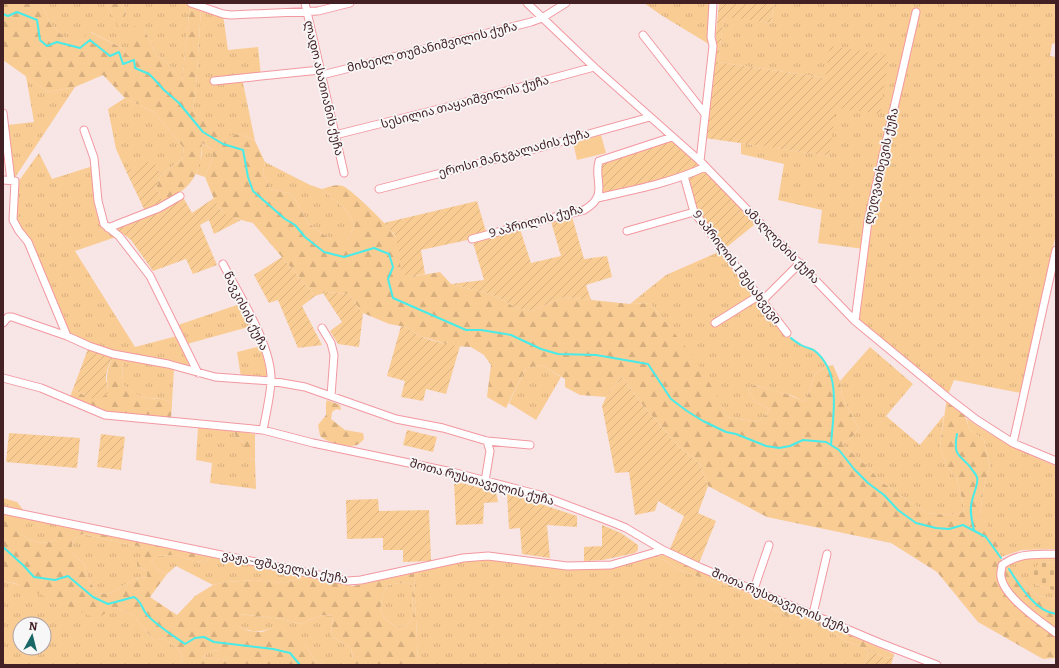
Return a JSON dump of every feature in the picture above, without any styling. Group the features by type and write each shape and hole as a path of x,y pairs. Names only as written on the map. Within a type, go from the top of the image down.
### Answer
{"street":[{"path":"191,3 213,12 227,15 318,11 350,3"},
{"name":"ლადო ასათიანის ქუჩა","path":"305,3 344,173"},
{"name":"ამაღლების ქუჩა","path":"527,3 594,67 702,164 855,321 977,420 1013,443 1056,461"},
{"name":"მიხეილ თუმანიშვილის ქუჩა","path":"214,81 321,73 531,22 542,18 566,3"},
{"path":"702,164 705,114 713,46 711,37 713,3"},
{"name":"ლეღვათხევის ქუჩა","path":"855,321 868,221 916,12"},
{"path":"643,35 705,114"},
{"name":"სესილია თაყაიშვილის ქუჩა","path":"335,135 466,102 594,67"},
{"path":"3,113 11,181"},
{"name":"ეროსი მანჯგალაძის ქუჩა","path":"379,189 531,150 650,116"},
{"path":"84,130 94,158 98,201 104,224 119,236 150,276 198,373"},
{"name":"9 აპრილის ქუჩა","path":"472,239 539,220 584,210 591,206 600,190 599,161 672,137"},
{"name":"9 აპრილის ქუჩა","path":"596,198 684,176 702,164"},
{"name":"9 აპრილის I შესახვევი","path":"684,176 694,212 787,333"},
{"path":"3,180 15,182 13,220 19,231 28,242 68,336"},
{"path":"108,228 159,208 180,196"},
{"path":"627,231 694,212"},
{"path":"1013,443 1056,250"},
{"path":"715,323 755,298 766,297 800,263"},
{"name":"წავკისის ქუჩა","path":"222,264 263,342 270,369 271,381 263,430"},
{"path":"3,323 8,317 12,317 68,336 89,346 113,354 168,364 198,373 228,378 271,381 306,387 396,419 443,428 487,441 530,445"},
{"path":"322,328 331,343 334,356 331,396"},
{"name":"შოთა რუსთაველის ქუჩა","path":"3,378 41,388 105,415 263,430 313,443 390,458 540,495 626,528 663,550 880,643 937,665"},
{"path":"485,481 490,451 490,446 487,441"},
{"name":"ვაჟა-ფშაველას ქუჩა","path":"3,510 348,581 361,580 463,558 488,556 567,566 611,565 663,550"},
{"path":"754,589 769,545"},
{"path":"813,614 827,554"},
{"path":"1056,554 1022,555 1012,558 1002,565 1000,576 1009,594 1033,616 1056,633"}],"green space":[{"path":"3,3 41,3 50,23 72,46 90,32 122,48 130,58 133,26 144,29 156,53 171,67 182,82 190,3 201,7 196,89 193,110 220,137 241,134 255,141 265,162 263,172 270,189 292,194 308,223 331,240 347,240 355,225 346,210 322,189 340,185 362,201 392,232 398,244 401,272 410,277 440,272 451,284 493,295 517,308 532,311 564,297 630,304 650,303 693,356 718,397 727,417 758,422 767,414 769,409 755,402 748,390 754,385 786,394 804,402 815,374 828,366 833,365 840,381 842,396 859,429 851,438 842,444 871,470 879,480 926,513 948,515 963,512 964,507 957,479 946,465 940,446 947,397 962,409 970,430 984,440 990,466 983,492 980,515 997,540 1002,565 1003,584 1056,633 1056,658 1043,659 978,622 937,572 891,543 767,517 708,486 700,464 677,445 641,403 622,377 606,397 580,395 565,387 565,379 542,365 526,368 506,408 487,397 491,365 484,355 471,347 452,346 420,336 406,327 389,324 363,313 348,294 327,292 315,296 253,223 226,216 216,204 205,177 212,160 213,150 202,143 199,165 193,179 183,190 164,205 156,188 161,175 182,159 184,148 154,112 125,98 103,75 75,87 48,92 3,60"},
{"path":"41,3 107,3 118,27 126,14 123,3 190,3 182,83 171,67 156,53 144,29 130,59 122,48 91,32 72,46 50,23"},
{"path":"107,3 123,3 126,14 118,28"},
{"path":"644,3 717,3 712,46 661,15"},
{"path":"719,3 774,3 771,23 724,17 718,62 825,78 830,46 889,55 880,114 836,108 829,156 705,138"},
{"path":"774,3 1056,3 1056,43 1052,44 1050,56 1056,57 1056,234 1021,393 954,380 947,397 855,321 864,249 818,243 822,210 778,200 784,164 741,154 741,143 829,156 825,78 718,62 724,16 771,23"},
{"path":"201,7 223,14 228,50 258,47 261,76 242,78 255,141 241,134 220,138 193,110 196,89"},
{"path":"26,76 48,92 75,87 13,179 8,125 34,122"},
{"path":"125,98 154,112 184,148 182,159 161,175 153,161 126,171 116,149 108,109"},
{"path":"601,135 606,153 577,160 573,142"},
{"path":"672,137 759,221 723,250 694,212 684,176 597,198 597,165"},
{"path":"201,143 213,150 212,160 205,177 196,174 202,154"},
{"path":"39,153 52,179 93,166 95,208 101,225 116,237 75,251 135,347 177,336 191,369 169,360 116,352 93,345 70,334 15,219 18,182"},
{"path":"153,160 161,175 156,188 163,202 145,211 126,171"},
{"path":"265,162 310,185 322,189 346,210 355,225 347,240 331,240 308,223 292,194 270,189 263,172"},
{"path":"183,197 192,213 214,198 224,213 241,220 214,234 209,220 200,225 217,265 193,274 186,259 153,271 131,240 117,229 162,210"},
{"path":"477,201 487,235 519,226 531,263 561,256 550,218 571,213 584,259 607,256 612,277 586,285 591,300 564,297 532,311 517,308 493,295 451,284 484,280 472,239 421,250 425,274 410,277 401,273 399,251 395,235 384,223"},
{"path":"723,250 791,338 802,345 814,349 828,366 815,374 804,402 793,396 754,385 748,390 755,402 769,409 767,414 758,422 727,417 702,372 650,303 630,304 666,275"},
{"path":"282,257 315,296 302,306 322,345 298,348 278,300 269,303 254,275"},
{"path":"323,293 348,294 363,313 359,347 338,344 330,331 342,322"},
{"path":"240,304 252,326 187,344 178,325"},
{"path":"401,326 406,327 429,340 460,346 446,394 426,389 423,401 401,397 405,381 387,376"},
{"path":"261,346 268,378 241,377 237,352"},
{"path":"870,347 913,384 886,416 920,445 944,415 940,446 946,465 957,479 964,507 963,512 948,515 926,513 879,480 871,470 842,444 851,438 859,429 842,396 840,381"},
{"path":"88,349 113,357 109,365 106,379 108,389 107,395 97,400 87,397 73,389"},
{"path":"113,357 123,360 122,384 140,396 162,399 172,403 171,418 105,413 70,397 73,389 87,397 108,389 107,380 109,365"},
{"path":"123,360 174,369 172,403 162,399 140,396 122,384"},
{"path":"542,365 561,377 536,420 509,403 526,368"},
{"path":"622,377 641,403 677,445 700,464 708,486 698,513 716,521 699,563 669,551 684,516 658,501 655,511 635,515 629,472 615,473 602,406 606,397"},
{"path":"327,400 340,405 341,410 336,409 332,412 331,419 345,430 363,433 364,439 358,445 347,446 337,444 320,436 318,425 326,415"},
{"path":"966,418 1010,445 1056,466 1056,549 1022,550 1001,557 996,540 980,515 983,492 990,466 984,440 970,430"},
{"path":"198,428 234,431 236,437 243,442 250,458 255,460 256,489 210,483 212,463 196,460"},
{"path":"407,430 437,437 433,452 403,445"},
{"path":"234,431 255,434 255,460 250,458 242,451 243,442 236,437"},
{"path":"9,433 80,438 77,468 6,462"},
{"path":"101,434 125,437 121,470 97,467"},
{"path":"454,481 496,492 498,502 484,503 483,524 456,525"},
{"path":"507,493 577,516 577,527 547,525 550,558 522,554 520,528 509,529"},
{"path":"3,498 17,502 24,511 3,507"},
{"path":"378,499 379,511 429,510 431,561 403,562 403,550 383,550 383,538 347,539 346,500"},
{"path":"3,512 10,513 10,525 33,541 43,543 50,542 57,538 61,524 210,556 206,562 194,561 176,555 156,556 151,562 158,570 167,574 150,597 177,615 195,596 213,585 227,582 255,580 282,583 307,577 353,586 414,573 418,663 420,665 340,665 353,658 351,648 331,636 333,616 322,615 300,624 282,619 240,614 236,625 249,631 262,632 274,627 291,631 305,644 314,659 323,665 181,665 183,663 180,650 163,638 154,640 133,615 114,607 97,619 17,584 3,581","holes":["82,534 149,549 137,561 137,566 147,571 147,577 135,579 109,594 97,593 87,577 85,565 72,553 73,542","406,582 412,586 413,618 405,627 395,626 385,619 380,610 383,593 388,585","228,650 231,653 227,661 202,657 211,651"]},
{"path":"10,513 61,524 58,538 51,542 43,543 33,541 9,525"},
{"path":"602,525 621,533 638,545 638,550 635,553 603,560 584,561 584,547 602,546"},
{"path":"82,534 149,549 137,566 147,571 147,577 135,579 109,594 97,593 87,577 85,565 72,553 73,542"},
{"path":"176,555 194,561 206,562 210,556 307,577 282,583 255,580 227,582 213,585 176,566 167,574 158,570 151,562 156,556"},
{"path":"663,555 894,654 893,658 884,657 845,641 825,628 808,620 792,619 769,607 752,595 679,570 664,560 653,556"},
{"path":"653,556 664,560 679,570 752,595 769,607 792,619 808,620 825,628 845,641 869,650 865,665 418,664 414,573 462,561 496,559 558,568"},
{"path":"1056,556 1056,562 1039,563 1036,585 1056,591 1056,599 1039,596 1004,566 1021,558"},
{"path":"1056,562 1056,591 1036,585 1031,575 1039,563"},
{"path":"1004,566 1039,596 1056,599 1056,631 1018,600 1005,580"},
{"path":"3,581 114,607 133,615 154,640 163,638 180,650 183,663 181,665 3,665"},
{"path":"406,582 412,586 413,618 405,627 395,626 385,619 380,610 383,593 388,585"},
{"path":"239,614 282,619 300,624 322,615 333,616 331,636 351,648 353,659 340,665 323,665 314,659 305,644 274,627 263,631 254,631 236,625"},
{"path":"228,650 232,653 227,661 202,657 211,651"},
{"path":"869,650 884,657 893,658 891,665 865,665"}],"waterway":[{"path":"3,8 3,14 8,16 17,12 37,20 40,40 47,46 57,42 80,48 90,40 110,56 119,52 123,64 134,60 135,68 149,74 179,103 203,132 223,144 243,150 248,177 253,191 285,219 295,225 305,237 324,252 344,257 374,248 389,254 393,267 388,279 393,298 466,330 481,330 511,335 541,349 558,354 596,355 648,364 671,399 703,421 726,432 736,434 766,446 779,448 790,446 803,440 826,442 839,450 854,469 868,483 884,495 898,510 916,523 936,528 949,529 963,525 986,537 1001,558"},
{"path":"791,338 801,345 815,351 824,360 829,371 834,395 831,445"},
{"path":"957,434 957,453 977,477 971,508 974,530"},
{"path":"3,547 34,577 55,580 68,576 93,597 108,604 134,597 140,602 145,612 152,620 185,644 195,638 204,637 214,642 273,649 290,653 300,665"},
{"path":"1009,569 1023,590 1035,603 1049,612 1056,614"}]}
